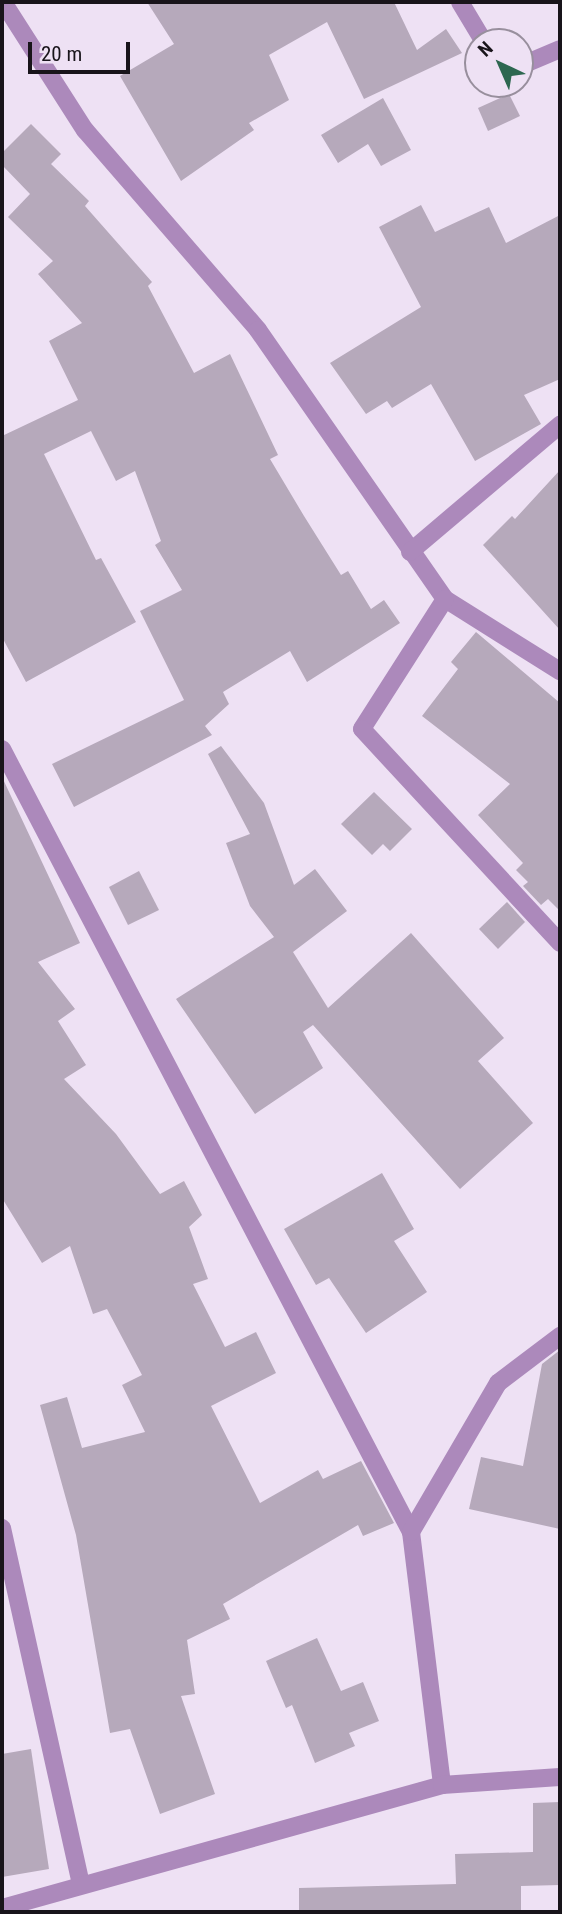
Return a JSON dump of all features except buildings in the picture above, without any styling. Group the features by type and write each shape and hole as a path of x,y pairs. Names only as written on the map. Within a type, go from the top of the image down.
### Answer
{"street":[{"path":"3,2 85,130 258,330 445,599 560,671"},
{"path":"460,2 476,28"},
{"path":"534,60 560,49"},
{"path":"410,552 560,425"},
{"path":"445,599 362,729 560,943"},
{"path":"2,749 411,1532 442,1784"},
{"path":"411,1532 498,1383 560,1336"},
{"path":"2,1528 81,1884"},
{"path":"2,1908 442,1784 560,1777"}]}
